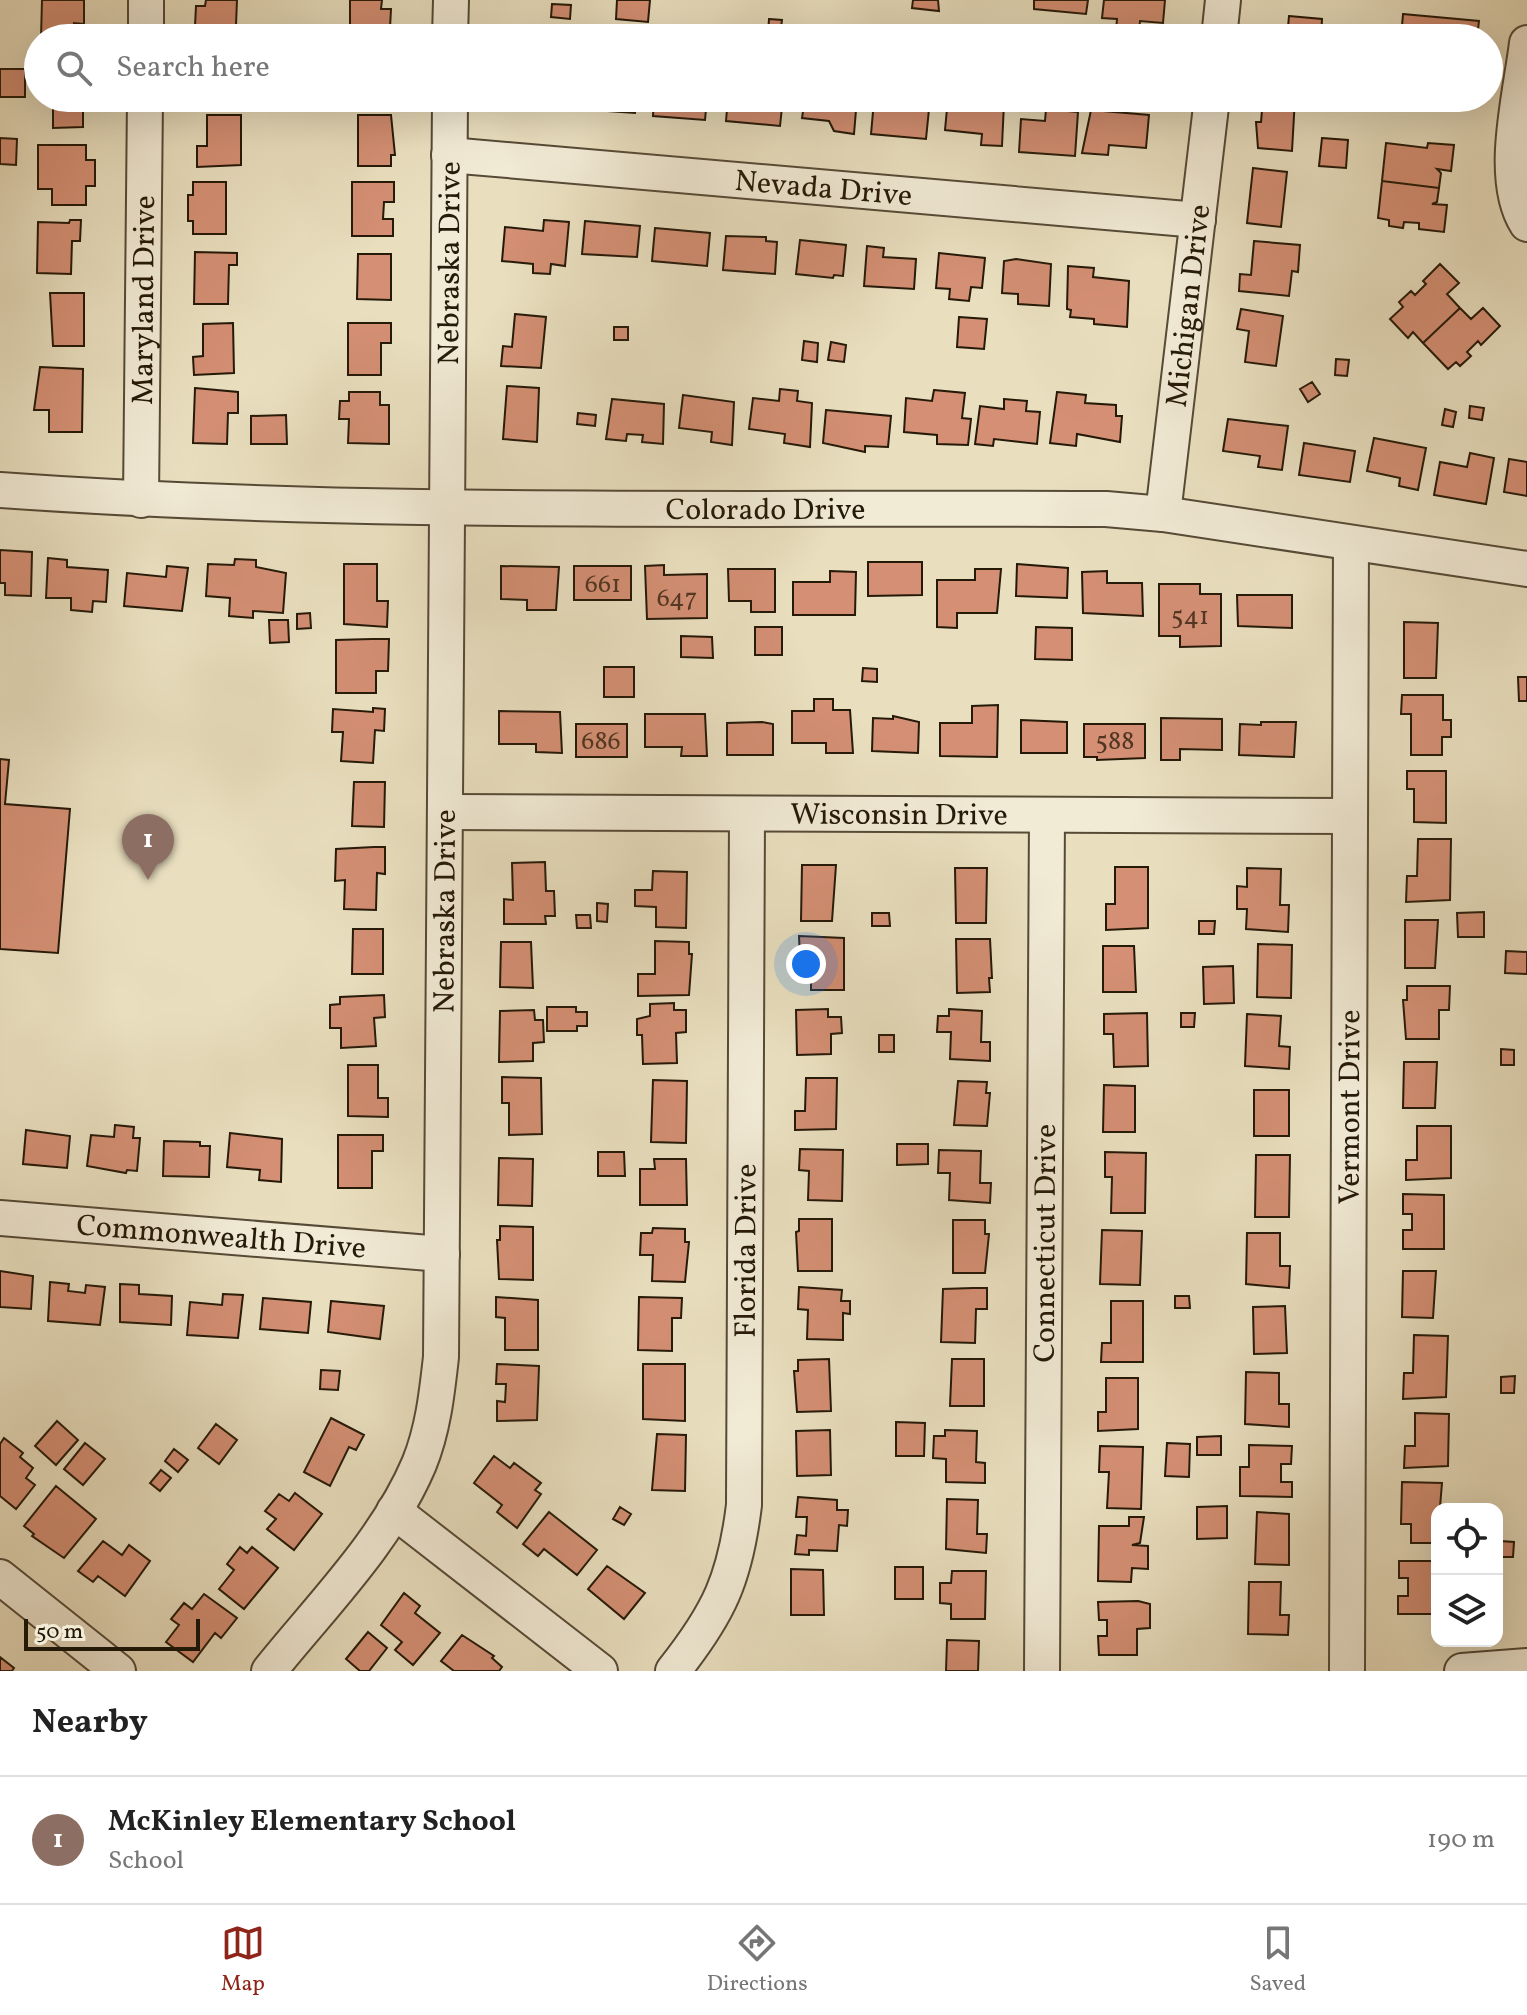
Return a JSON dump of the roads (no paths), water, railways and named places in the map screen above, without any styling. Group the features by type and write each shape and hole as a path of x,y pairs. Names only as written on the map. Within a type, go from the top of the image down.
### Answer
{"street":[{"path":"146,0 146,24"},
{"path":"450,24 451,0"},
{"path":"1220,24 1223,0"},
{"path":"1527,43 1512,172 1514,194 1527,224"},
{"name":"Maryland Drive","path":"141,500 145,112"},
{"name":"Nebraska Drive","path":"269,1671 394,1511 419,1463 435,1411 441,1357 450,112"},
{"name":"Michigan Drive","path":"1163,514 1210,112"},
{"name":"Nevada Drive","path":"449,155 1198,220"},
{"name":"Colorado Drive","path":"0,490 141,500 449,506 1106,509 1163,514 1527,569"},
{"name":"Vermont Drive","path":"1347,1671 1351,543"},
{"name":"Wisconsin Drive","path":"447,812 1350,816"},
{"name":"Florida Drive","path":"673,1671 723,1599 738,1555 744,1505 747,814"},
{"name":"Connecticut Drive","path":"1042,1671 1047,815"},
{"name":"Commonwealth Drive","path":"0,1218 442,1254"},
{"path":"394,1511 600,1671"},
{"path":"0,1577 118,1671"},
{"path":"1462,1671 1527,1666"}],"place":[{"name":"McKinley Elementary School","path":"148,880"}]}
